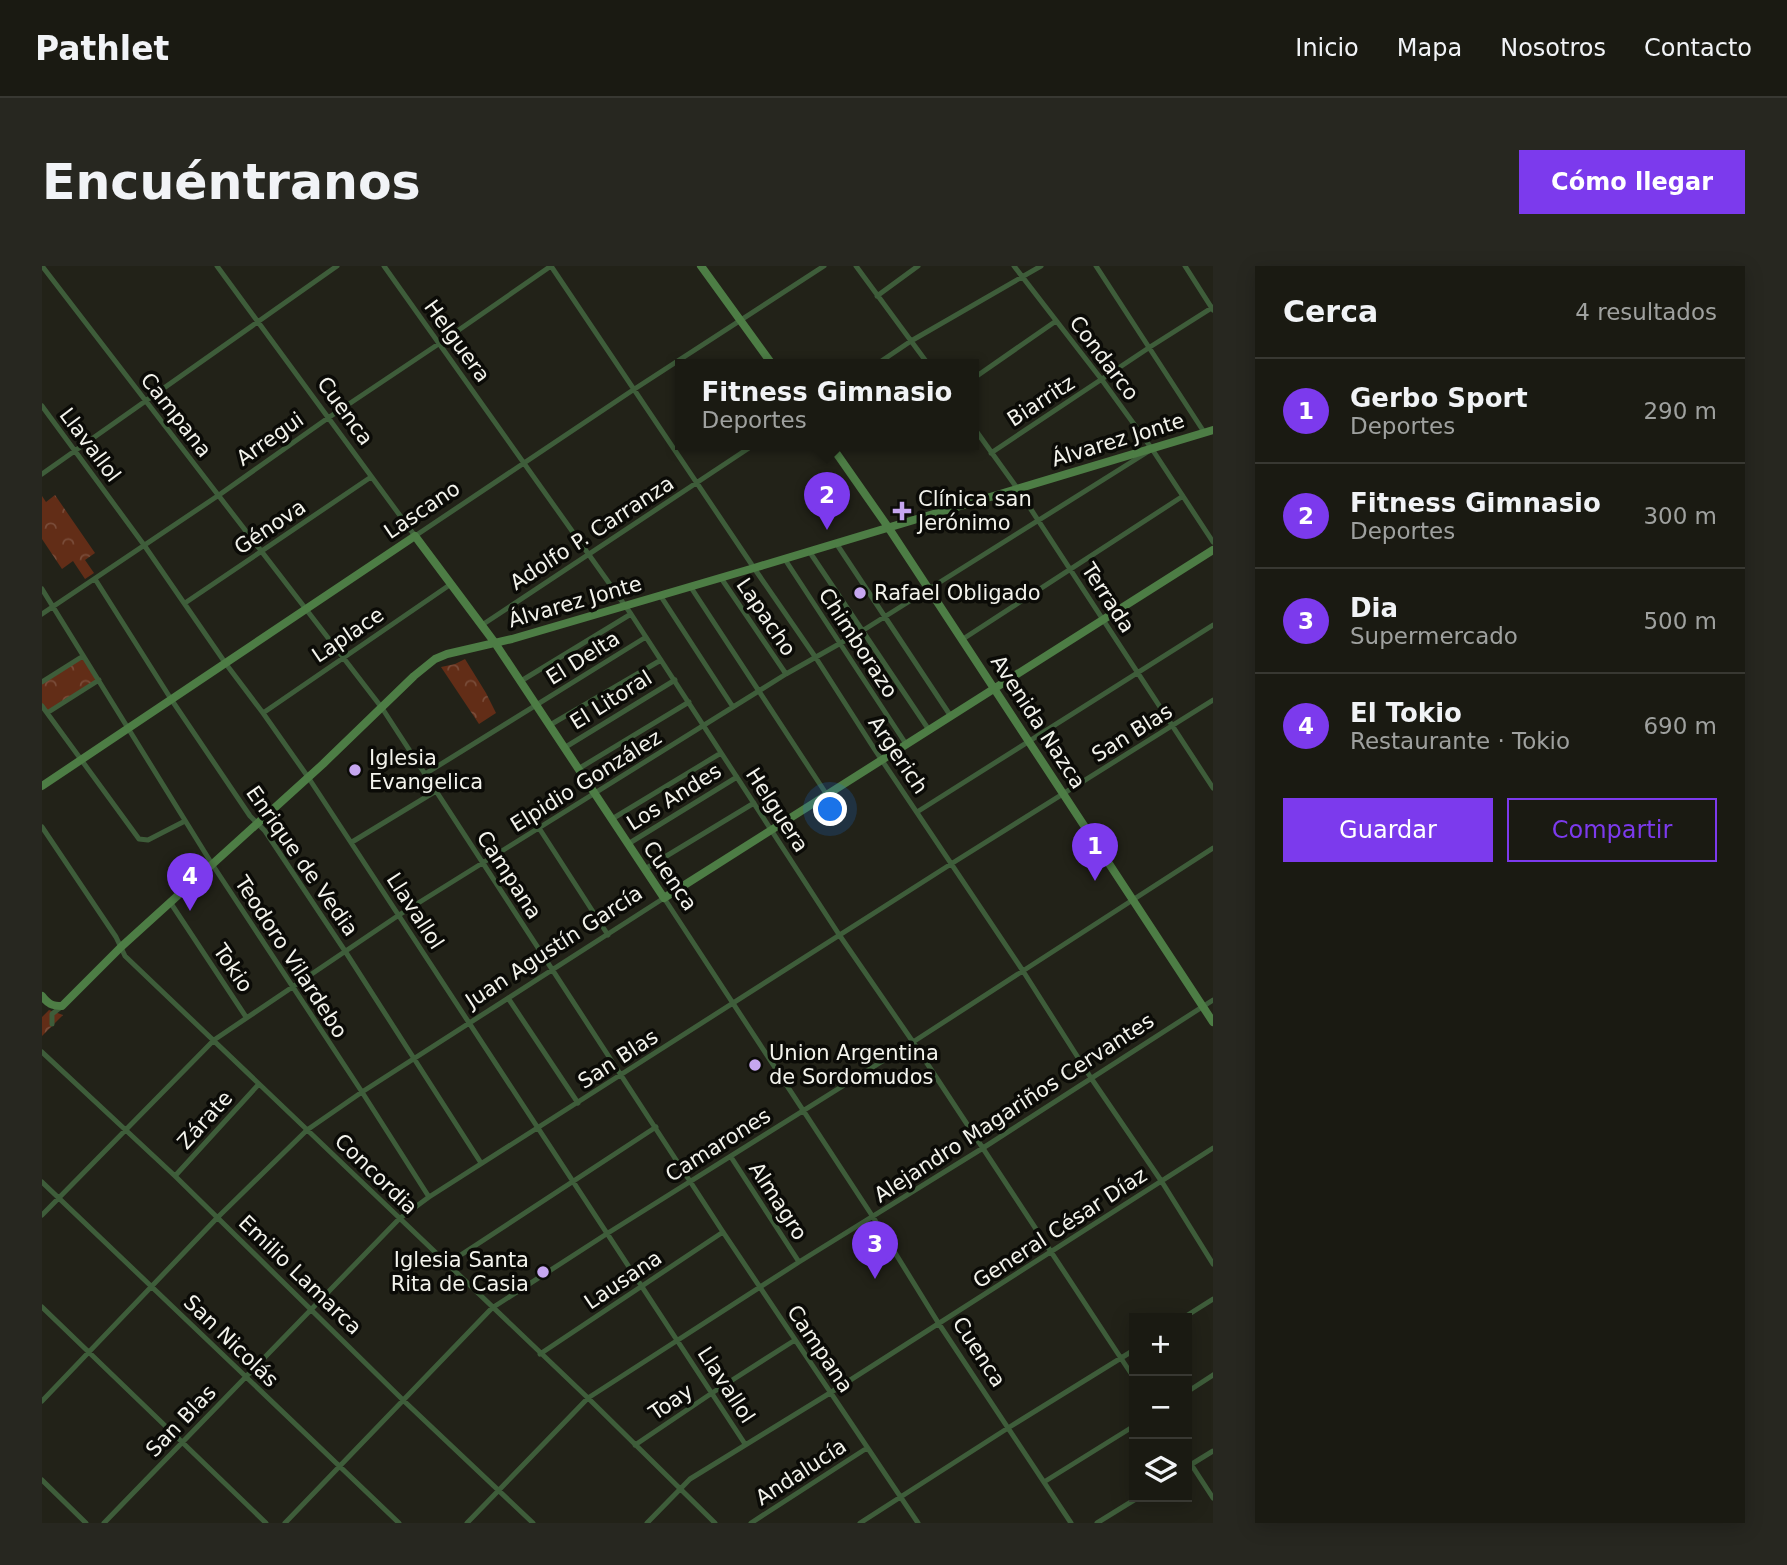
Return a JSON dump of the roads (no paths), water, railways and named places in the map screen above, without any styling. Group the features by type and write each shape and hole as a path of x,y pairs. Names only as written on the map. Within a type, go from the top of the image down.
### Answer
{"street":[{"name":"Cuenca","path":"217,266 521,681 1071,1523"},
{"path":"42,474 337,266"},
{"name":"Helguera","path":"384,266 625,605 840,936 1133,1376"},
{"name":"Arregui","path":"42,614 551,266"},
{"name":"Argerich","path":"551,266 816,658 1162,1182 1213,1264"},
{"path":"701,266 768,359"},
{"name":"Lascano","path":"681,359 824,266"},
{"path":"856,266 924,359"},
{"path":"877,296 918,266"},
{"name":"Condarco","path":"1014,266 1152,449 1213,541"},
{"path":"884,359 1041,266"},
{"path":"1096,266 1209,431"},
{"path":"1185,266 1213,308"},
{"name":"Campana","path":"44,267 382,708 723,1232 918,1523"},
{"name":"Biarritz","path":"991,453 1213,308"},
{"path":"979,375 1056,321"},
{"name":"Lascano","path":"42,786 675,363"},
{"name":"Llavallol","path":"43,409 145,545 226,664 309,777 745,1444"},
{"name":"Álvarez Jonte","path":"62,1006 121,947 435,659 721,578 1209,431"},
{"name":"Terrada","path":"979,435 1017,488 1213,788"},
{"name":"Elpidio González","path":"42,1215 214,1040 246,1017 399,915 786,674 862,631 1152,449"},
{"name":"Adolfo P. Carranza","path":"482,625 746,450"},
{"name":"Avenida Nazca","path":"834,450 929,588 1213,1022"},
{"name":"Génova","path":"185,603 371,477"},
{"path":"962,639 1183,496"},
{"path":"836,542 950,715"},
{"name":"Juan Agustín García","path":"42,1401 217,1218 307,1129 663,898 1213,550"},
{"path":"809,551 929,730"},
{"name":"Chimborazo","path":"784,558 906,744"},
{"name":"Lapacho","path":"721,578 786,674"},
{"name":"Enrique de Vedia","path":"95,579 171,699 250,816 265,831 345,951 481,1163"},
{"name":"Laplace","path":"263,712 452,584"},
{"path":"690,586 828,795"},
{"name":"Teodoro Vilardebo","path":"42,589 212,864 429,1197"},
{"path":"660,595 733,707"},
{"path":"521,681 631,614"},
{"path":"917,812 1213,625"},
{"name":"El Delta","path":"425,774 646,638"},
{"path":"42,682 83,656"},
{"path":"550,725 661,660"},
{"path":"47,713 99,680"},
{"name":"El Litoral","path":"564,748 675,680"},
{"name":"San Blas","path":"104,1523 398,1219 481,1163 1213,700"},
{"path":"578,769 688,702"},
{"path":"42,706 139,839 148,840 185,821"},
{"path":"611,819 721,753"},
{"name":"Los Andes","path":"628,844 737,776"},
{"path":"352,842 436,791"},
{"path":"645,869 754,803"},
{"name":"Concordia","path":"42,827 125,956 588,1398 715,1523"},
{"path":"539,828 608,934"},
{"name":"Camarones","path":"285,1523 492,1308 913,1042 1213,848"},
{"name":"Tokio","path":"170,902 246,1017"},
{"path":"42,996 52,1006 62,1006"},
{"path":"508,998 578,1103"},
{"name":"Alejandro Magariños Cervantes","path":"467,1523 588,1398 1213,1000"},
{"path":"52,1024 52,1014 62,1006"},
{"name":"Emilio Lamarca","path":"42,1052 175,1176 404,1401 533,1523"},
{"name":"Zárate","path":"175,1176 258,1084"},
{"path":"447,1264 656,1126"},
{"name":"General César Díaz","path":"647,1523 690,1479 830,1393 1213,1148"},
{"name":"Almagro","path":"731,1157 799,1262"},
{"name":"San Nicolás","path":"42,1182 399,1523"},
{"name":"Lausana","path":"540,1353 723,1232"},
{"path":"1191,1313 1213,1299"},
{"path":"42,1307 265,1523"},
{"name":"Toay","path":"635,1446 795,1340"},
{"path":"860,1523 1129,1354"},
{"path":"1192,1389 1213,1375"},
{"path":"1044,1482 1129,1429"},
{"name":"Andalucía","path":"751,1523 867,1448"},
{"path":"1192,1464 1213,1451"},
{"path":"1192,1470 1213,1498"},
{"path":"42,1480 86,1523"},
{"path":"1097,1523 1131,1502"}],"place":[{"name":"Clínica san Jerónimo","path":"902,511"},
{"name":"Fitness Gimnasio","path":"827,530"},
{"name":"Rafael Obligado","path":"860,593"},
{"name":"Iglesia Evangelica","path":"355,770"},
{"name":"Gerbo Sport","path":"1095,881"},
{"name":"El Tokio","path":"190,911"},
{"name":"Union Argentina de Sordomudos","path":"755,1065"},
{"name":"Iglesia Santa Rita de Casia","path":"543,1272"},
{"name":"Dia","path":"875,1279"}]}
